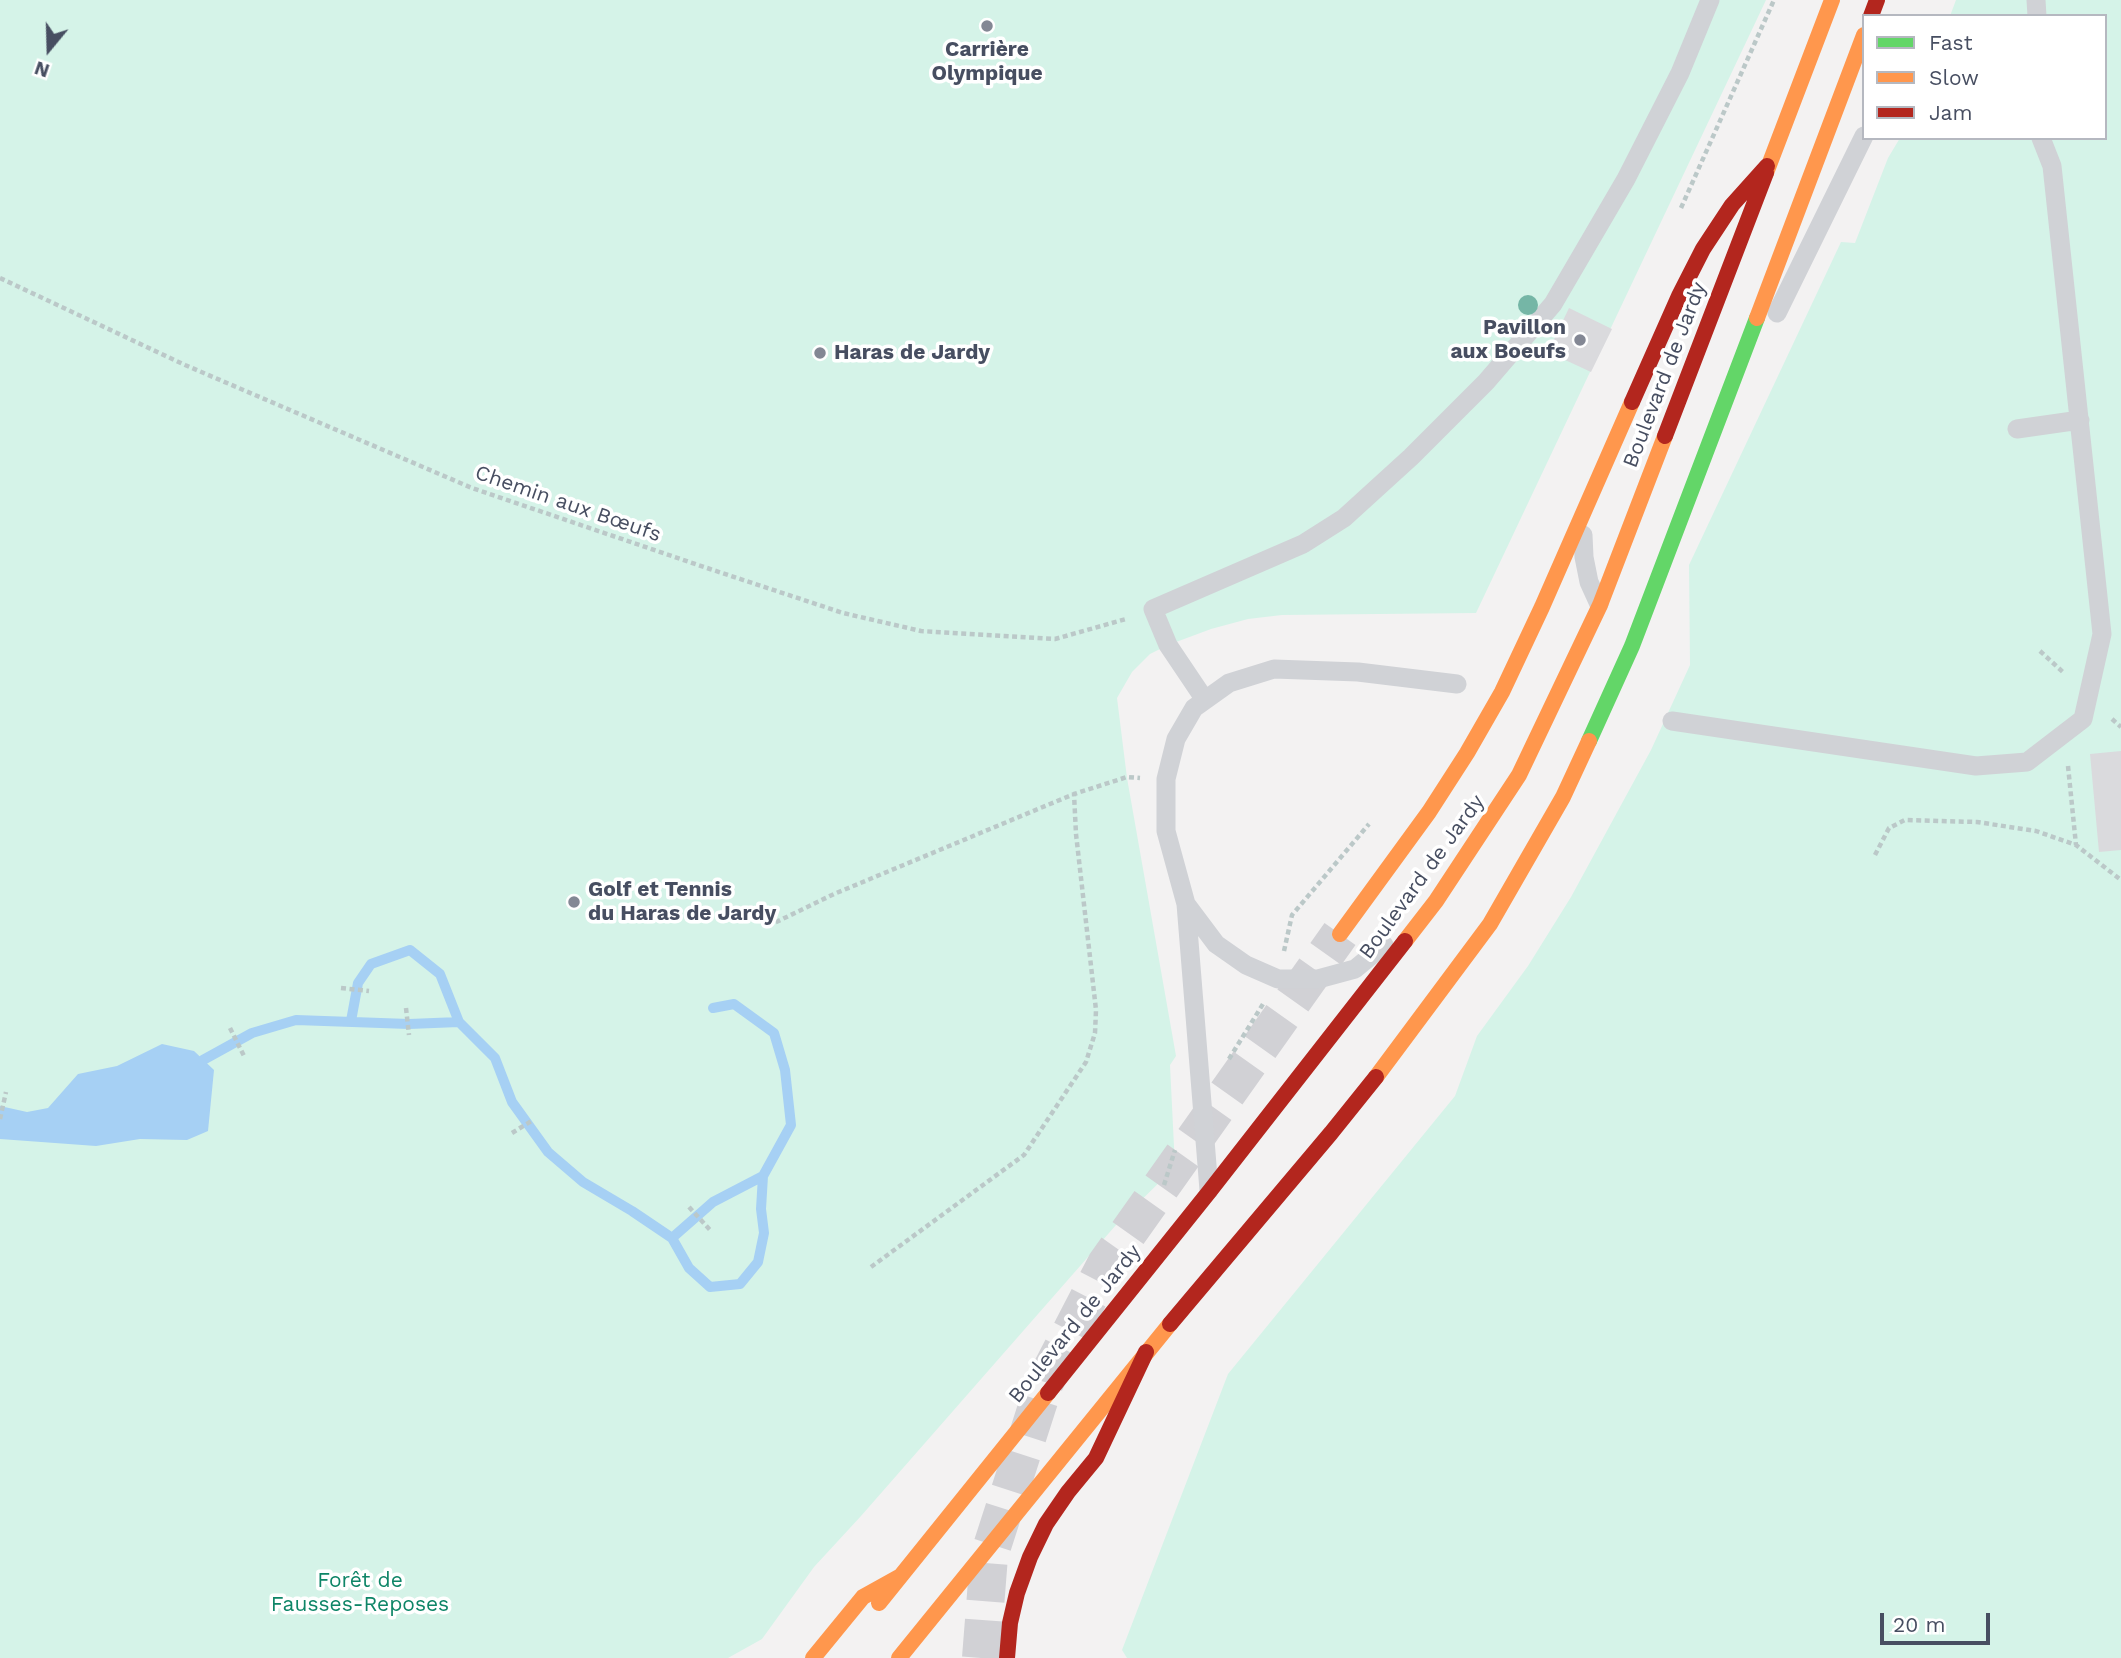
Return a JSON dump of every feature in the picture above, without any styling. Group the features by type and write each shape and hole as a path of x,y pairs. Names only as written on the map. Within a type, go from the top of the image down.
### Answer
{"main road":[{"name":"Boulevard de Jardy","path":"868,1618 1209,1192 1436,901 1519,775 1600,606 1832,0"},
{"path":"899,1658 1146,1352 1397,1051 1490,923 1563,797 1632,646 1862,40"},
{"path":"1340,934 1429,812 1502,692 1679,296 1703,249 1732,205 1768,166"},
{"path":"1007,1658 1010,1623 1030,1557 1046,1524 1096,1458 1146,1352"},
{"path":"814,1658 863,1597 899,1577"}],"lane":[{"path":"1205,700 1168,645 1153,608 1303,544 1344,517 1411,457 1486,382 1553,304 1619,191 1680,72 1710,0"},
{"path":"1692,487 1862,140"},
{"path":"2041,140 2052,166"},
{"path":"1672,722 1976,766 2027,762 2083,719 2102,634 2049,140"},
{"path":"2017,429 2080,420"},
{"path":"1587,506 1583,532 1584,557 1589,582 1600,606"},
{"path":"1209,1192 1186,904 1166,831 1166,779 1176,738 1194,708 1228,683 1274,669 1358,672 1457,684"},
{"path":"1186,904 1216,944 1246,965 1278,979 1318,979 1355,970 1436,901"}],"path":[{"path":"1677,216 1774,0"},
{"name":"Chemin aux Bœufs","path":"0,278 185,365 472,488 843,613 921,631 1055,639 1111,624 1153,608"},
{"path":"2064,733 2076,845"},
{"path":"768,926 834,894 1074,794 1127,778 1166,779"},
{"path":"871,1267 1024,1155 1086,1062 1096,1033 1097,1010 1076,834 1074,794"},
{"path":"1875,855 1889,828 1905,820 1977,822 2036,831 2076,845 2121,880"},
{"path":"1199,1083 1216,1078 1278,979 1292,915 1370,824"},
{"path":"341,988 369,992"},
{"path":"406,1007 409,1035"},
{"path":"230,1028 244,1056"},
{"path":"0,1119 6,1092"},
{"path":"512,1133 533,1120"},
{"path":"1162,1190 1178,1139"},
{"path":"689,1207 711,1231"}],"green space":[{"name":"Forêt de Fausses-Reposes","path":"0,0 1766,0 1476,613 1282,615 1248,619 1168,645 1150,654 1132,672 1117,698 1127,778 1176,1056 1170,1065 1175,1167 1116,1225 814,1567 762,1639 728,1658 0,1658"},
{"path":"1956,0 2121,0 2121,1658 1127,1658 1122,1650 1228,1374 1455,1096 1477,1036 1528,966 1571,897 1651,750 1690,665 1689,565 1841,242 1855,243 1888,158 1899,140 2107,140 2107,14 1951,14"}],"water":[{"path":"162,1044 194,1051 214,1070 208,1131 187,1140 140,1139 96,1146 0,1139 0,1106 27,1112 48,1108 78,1074 117,1066"}],"building":[{"name":"Pavillon aux Boeufs","path":"1569,308 1612,329 1591,372 1548,352"},
{"path":"2121,751 2121,850 2099,852 2090,754"}],"waterway":[{"path":"351,1021 358,983 371,964 410,950 440,974 459,1022"},
{"path":"203,1060 252,1033 296,1020 409,1024 459,1022 495,1058 512,1102 548,1152 583,1182 672,1238 689,1268 710,1287 740,1284 758,1262 764,1233 761,1209 763,1176 791,1125 785,1070 774,1033 734,1004 713,1008"},
{"path":"672,1238 713,1202 763,1176"}],"tunnel":[{"path":"981,1658 989,1556 1045,1382 1106,1264 1340,934"}],"traffic: fast":[{"path":"1589,741 1632,646 1757,318"}],"traffic: slow":[{"path":"1766,173 1832,0"},
{"path":"1757,318 1862,40"},
{"path":"1340,934 1429,812 1502,692 1632,402"},
{"path":"1405,941 1436,901 1519,775 1600,605 1665,436"},
{"path":"1376,1077 1490,924 1563,797 1589,741"},
{"path":"899,1658 1170,1324"},
{"path":"879,1603 1048,1393"},
{"path":"813,1658 863,1597 899,1577"}],"traffic: jam":[{"path":"1872,14 1877,0"},
{"path":"1632,402 1703,249 1732,205 1767,166"},
{"path":"1665,436 1766,173"},
{"path":"1048,1393 1405,941"},
{"path":"1170,1324 1376,1077"},
{"path":"1007,1658 1010,1623 1030,1557 1046,1524 1096,1458 1146,1352"}],"place":[{"name":"Carrière Olympique","path":"987,26"},
{"name":"Pavillon aux Boeufs","path":"1580,340"},
{"name":"Haras de Jardy","path":"820,353"},
{"name":"Golf et Tennis du Haras de Jardy","path":"574,902"}]}
